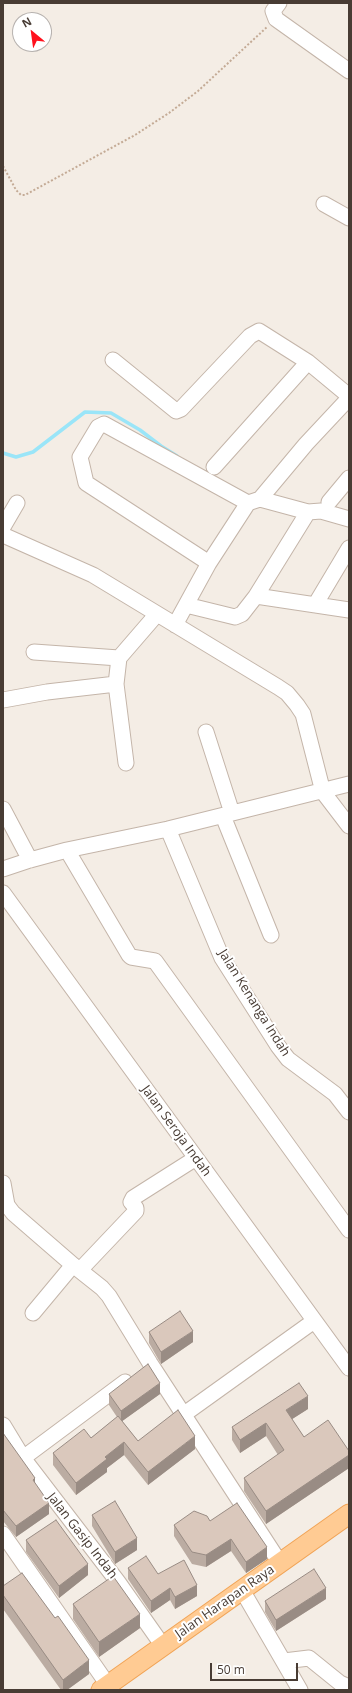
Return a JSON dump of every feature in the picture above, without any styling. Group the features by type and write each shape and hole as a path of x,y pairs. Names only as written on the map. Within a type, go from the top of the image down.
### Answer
{"main road":[{"name":"Jalan Harapan Raya","path":"104,1687 349,1514"}],"street":[{"path":"275,8 349,71"},
{"path":"324,204 349,218"},
{"path":"113,360 176,411 180,409 250,336 256,332 259,332 308,362 349,397 254,501 209,562 175,625"},
{"path":"214,467 308,362"},
{"path":"209,562 86,483 80,457 98,427 104,424 254,501 308,512 321,511 349,518"},
{"path":"329,502 349,478"},
{"path":"3,527 17,503"},
{"path":"186,605 235,617 242,614 256,596 308,512"},
{"path":"3,535 87,571 278,687 297,705 306,723 323,792 349,826"},
{"path":"315,605 349,548"},
{"path":"256,596 349,610"},
{"path":"126,763 116,684 119,658 157,614"},
{"path":"34,652 119,658"},
{"path":"3,700 47,692 116,684"},
{"path":"206,732 228,814 271,935"},
{"path":"3,869 67,850 168,829 323,792 349,784"},
{"path":"3,809 30,860"},
{"name":"Jalan Kenanga Indah","path":"168,829 222,958 278,1046 288,1059 335,1094 349,1112"},
{"path":"67,850 129,955 131,957 155,961 349,1230"},
{"name":"Jalan Seroja Indah","path":"3,893 349,1368"},
{"path":"33,1313 76,1268 136,1211 136,1208 131,1202 133,1198 196,1158"},
{"path":"3,1183 6,1202 9,1209 76,1268 102,1288 109,1296 183,1415 280,1563"},
{"path":"183,1415 314,1321"},
{"path":"23,1458 150,1363"},
{"name":"Jalan Gasip Indah","path":"3,1425 23,1458 118,1582 163,1646"},
{"path":"3,1534 104,1687"},
{"path":"242,1590 300,1690"},
{"path":"284,1661 309,1658 340,1683 349,1687"}],"path":[{"path":"3,166 16,190 21,195 25,195 135,135 169,113 198,91 275,8"}],"building":[{"path":"180,1311 193,1331 161,1352 149,1332"},
{"path":"148,1364 160,1383 121,1411 109,1394"},
{"path":"299,1383 308,1396 286,1410 304,1437 328,1420 349,1451 349,1455 266,1511 244,1478 284,1450 266,1423 240,1440 232,1427"},
{"path":"178,1410 195,1436 148,1472 124,1442 105,1457 107,1459 76,1483 53,1453 84,1429 91,1438 118,1416 138,1441"},
{"path":"3,1433 35,1478 33,1480 49,1503 16,1526 3,1510"},
{"path":"115,1501 137,1538 115,1552 92,1515"},
{"path":"237,1503 267,1547 246,1562 231,1539 206,1555 192,1552 174,1525 194,1511 207,1516 210,1521"},
{"path":"56,1520 88,1564 59,1586 26,1540"},
{"path":"146,1556 158,1574 184,1560 197,1585 175,1597 170,1588 151,1601 128,1568"},
{"path":"314,1569 326,1588 276,1620 265,1601"},
{"path":"22,1573 55,1618 58,1616 89,1660 63,1680 3,1595 3,1586"},
{"path":"113,1576 140,1614 99,1642 73,1604"}],"waterway":[{"path":"3,453 16,457 33,452 85,412 111,413 140,430 177,456"}]}
